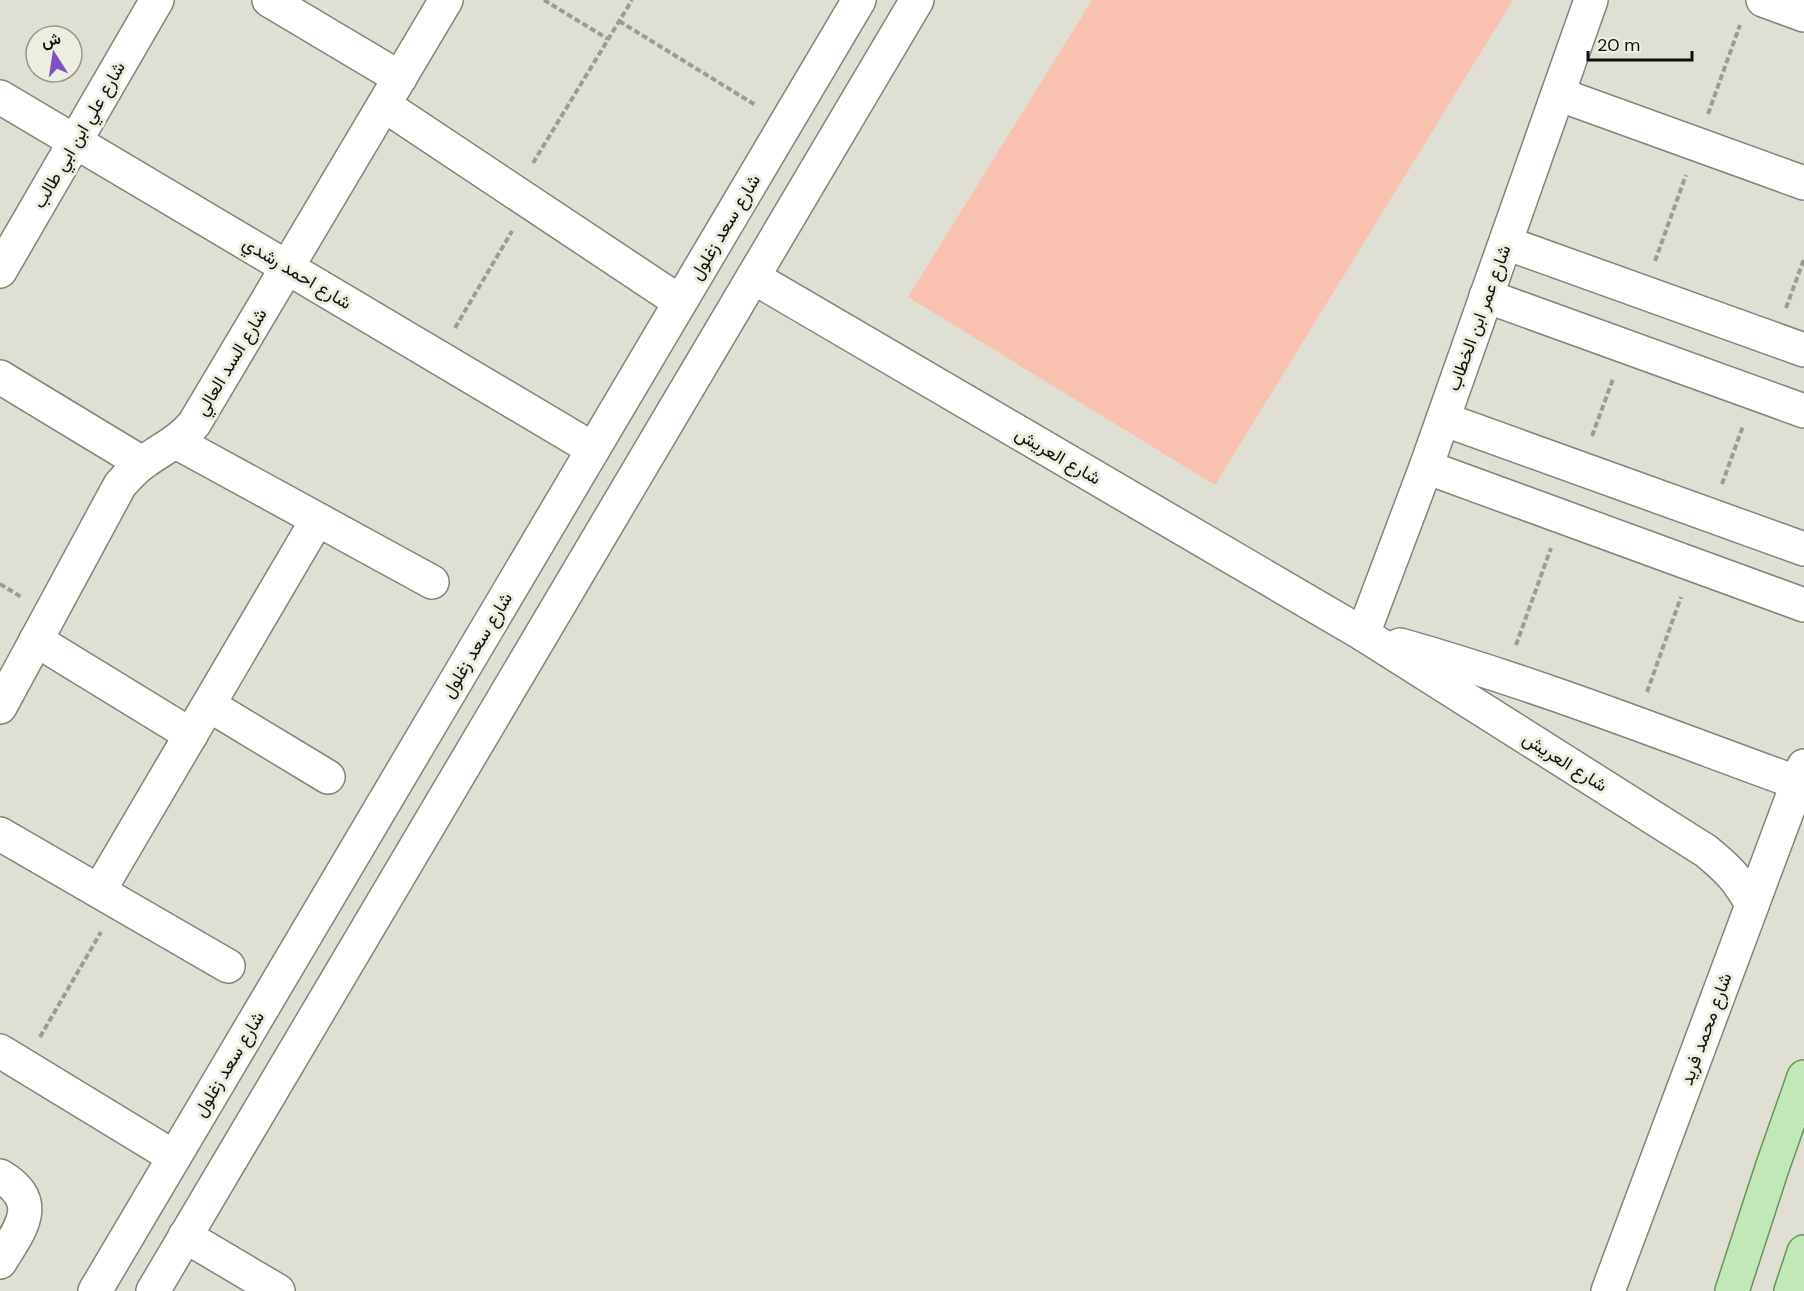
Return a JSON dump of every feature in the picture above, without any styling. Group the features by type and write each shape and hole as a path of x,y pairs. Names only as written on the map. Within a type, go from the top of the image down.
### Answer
{"main road":[{"path":"1732,1291 1804,1077"},
{"path":"1791,1291 1804,1252"}],"street":[{"name":"شارع علي ابن ابي طالب","path":"0,271 157,0"},
{"path":"269,0 392,92 522,197 680,302"},
{"name":"شارع السد العالي","path":"0,707 120,486 142,463 176,442 194,424 446,0"},
{"name":"شارع سعد زغلول","path":"95,1291 859,0"},
{"path":"153,1291 917,0"},
{"name":"شارع عمر ابن الخطاب","path":"1363,634 1443,419 1591,0"},
{"path":"1763,0 1804,15"},
{"path":"1558,94 1804,183"},
{"name":"شارع احمد رشدي","path":"0,97 593,449"},
{"path":"1506,243 1789,345"},
{"name":"شارع العريش","path":"753,277 1363,634 1706,851 1741,884 1752,905"},
{"path":"1486,296 1804,411"},
{"path":"0,377 142,463"},
{"path":"1443,419 1804,549"},
{"path":"176,442 432,582"},
{"path":"1425,468 1804,605"},
{"path":"108,897 191,735 317,520"},
{"name":"شارع العريش","path":"1363,634 1505,677 1635,724 1801,774"},
{"path":"36,640 191,735"},
{"path":"209,705 328,777"},
{"name":"شارع محمد فريد","path":"1608,1291 1801,774"},
{"path":"0,834 228,966"},
{"path":"12,1058 174,1156"},
{"path":"0,1176 12,1183 22,1195 26,1210 22,1225 0,1262"},
{"path":"185,1236 278,1291"}],"path":[{"path":"544,0 608,39"},
{"path":"438,357 522,197 608,39 632,0"},
{"path":"619,21 786,124"},
{"path":"1789,345 1804,259"},
{"path":"1580,468 1624,346"},
{"path":"1711,516 1755,393"},
{"path":"1505,677 1562,517"},
{"path":"1635,724 1693,564"},
{"path":"12,1058 108,897"}],"shaded area":[{"path":"1092,0 1513,0 1215,485 908,297"}]}
